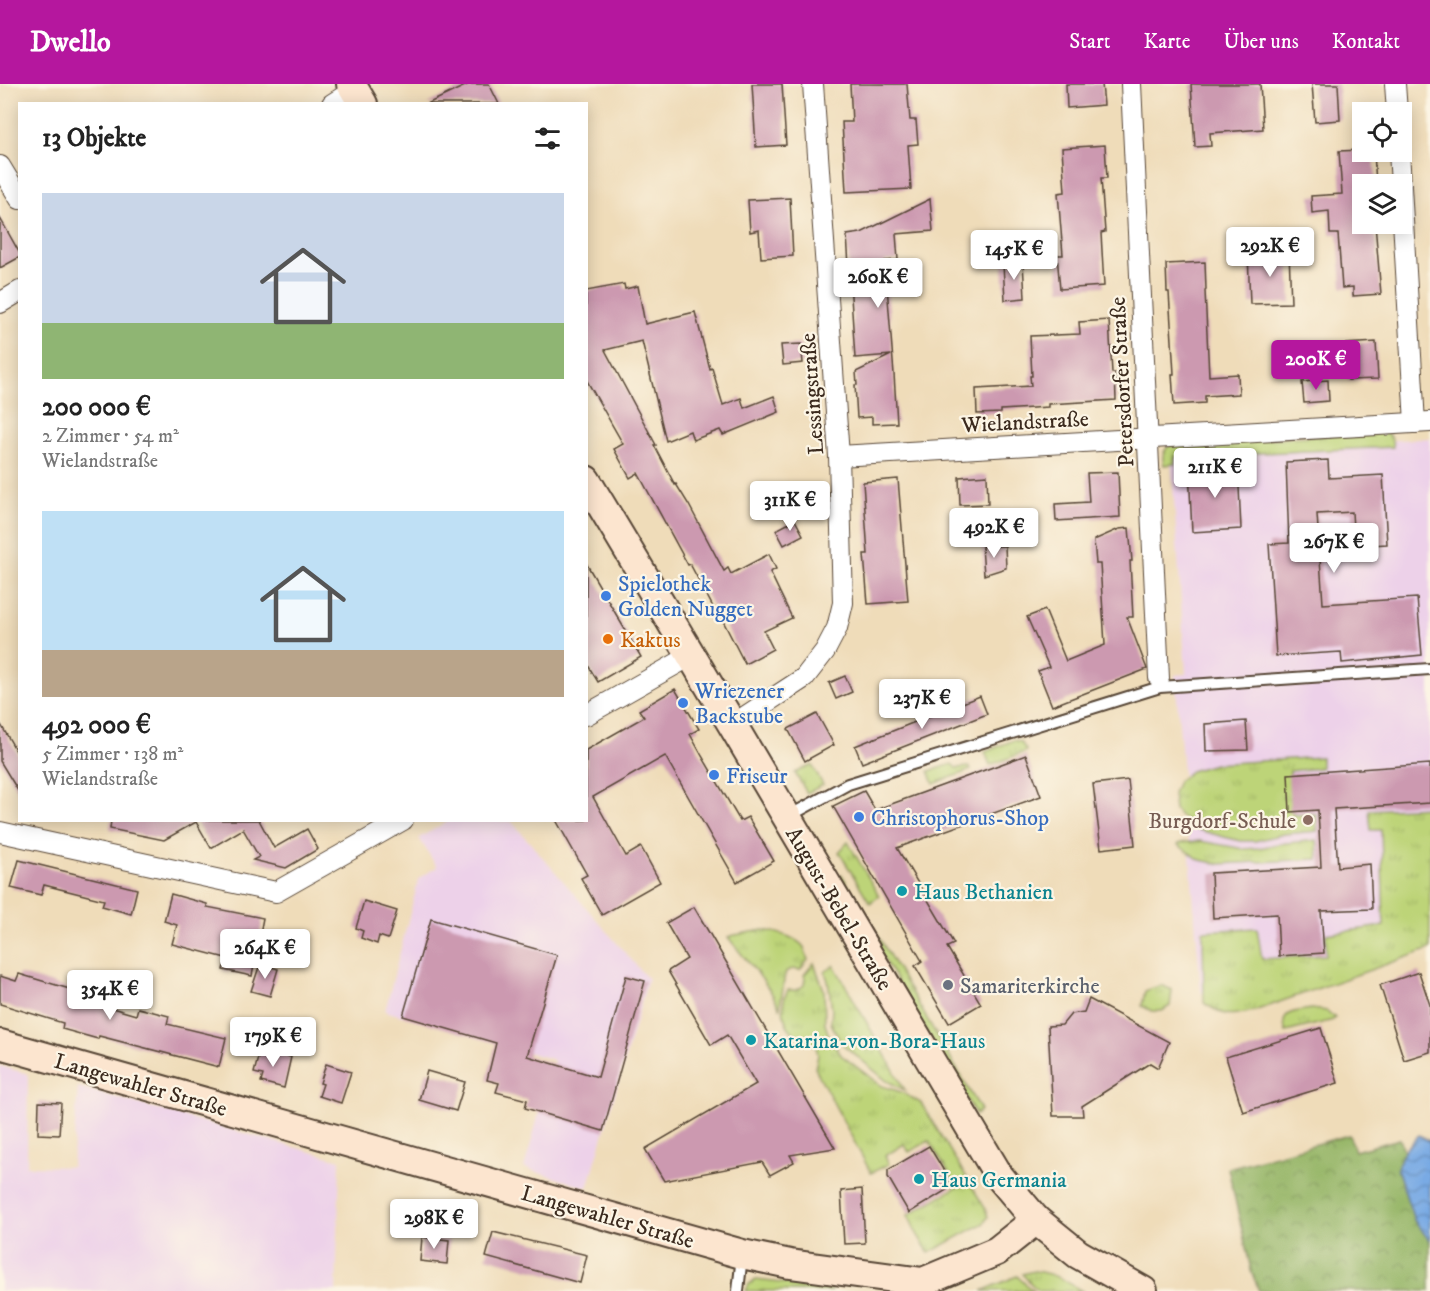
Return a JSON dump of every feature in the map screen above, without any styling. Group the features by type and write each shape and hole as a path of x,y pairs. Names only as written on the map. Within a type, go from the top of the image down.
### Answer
{"street":[{"name":"Lessingstraße","path":"732,725 804,678 825,651 837,628 843,603 839,456 813,84"},
{"name":"Petersdorfer Straße","path":"1131,84 1160,678"},
{"path":"1395,84 1396,102"},
{"path":"0,166 18,197"},
{"path":"1405,234 1422,422"},
{"path":"0,303 18,292"},
{"name":"Wielandstraße","path":"839,456 1422,422"},
{"name":"August-Bebel-Straße","path":"588,483 692,655 999,1176 1036,1220 1078,1254 1143,1291"},
{"path":"588,715 692,655"},
{"path":"0,832 276,892 392,823"},
{"name":"Langewahler Straße","path":"0,1044 742,1254 790,1264 923,1282 997,1251 1036,1220"}],"lane":[{"path":"786,817 848,784 1160,687 1430,669"},
{"path":"738,1291 742,1254"}],"shaded area":[{"path":"1430,438 1430,942 1212,1000 1201,992 1175,675 1186,674 1171,456"},
{"path":"446,822 512,822 648,979 588,1188 524,1168 554,1060 385,1011 419,878 437,867 419,838"},
{"path":"0,1066 28,1074 27,1166 72,1167 78,1087 340,1160 336,1291 0,1291"}],"green space":[{"path":"1383,431 1391,437 1393,447 1175,457 1175,464 1164,465 1163,462 1163,455 1168,446"},
{"path":"1014,740 1021,742 1025,752 990,765 985,752"},
{"path":"1321,757 1321,768 1290,771 1293,815 1316,814 1317,831 1284,834 1255,841 1241,841 1199,830 1175,810 1173,793 1178,781 1191,771 1215,764"},
{"path":"952,764 956,768 969,767 971,770 934,784 929,771"},
{"path":"812,765 823,785 807,793 795,773"},
{"path":"1430,807 1430,949 1254,1011 1228,1014 1204,1003 1203,931 1257,928 1262,959 1326,955 1326,934 1384,926 1381,830 1371,830 1369,810"},
{"path":"1317,840 1318,859 1219,864 1200,860 1178,845 1200,841 1244,849"},
{"path":"848,842 879,896 870,903 839,852"},
{"path":"842,875 981,1110 976,1115 837,880"},
{"path":"763,930 795,940 804,948 808,960 800,970 787,971 780,1009 763,981 728,937"},
{"path":"814,963 824,990 825,1024 829,1036 841,1055 882,1086 901,1092 921,1103 985,1208 988,1217 984,1223 929,1253 908,1215 957,1187 929,1141 909,1152 904,1144 885,1156 889,1164 871,1173 815,1068 818,1055 816,1045 795,1034 785,1019 783,1007 785,995 788,990 797,990 804,985 804,975"},
{"path":"834,965 905,1090 887,1081 841,1043 831,1023 832,1009 825,972"},
{"path":"1161,985 1172,990 1170,1006 1162,1011 1152,1011 1142,1006 1145,991"},
{"path":"1311,1009 1327,1011 1335,1018 1286,1032 1284,1020 1286,1016"},
{"path":"1349,1135 1355,1151 1400,1139 1404,1151 1397,1168 1414,1220 1430,1241 1430,1291 1259,1291 1251,1270 1228,1168"},
{"path":"1034,1271 1054,1276 1082,1291 1038,1291 1022,1274"},
{"path":"1017,1276 1033,1291 982,1291"},
{"path":"756,1280 832,1289 832,1291 746,1291 749,1284"}],"water":[{"path":"1419,1135 1430,1141 1430,1241 1414,1220 1397,1168 1404,1151"}],"building":[{"path":"469,84 489,84 498,102 431,102"},
{"path":"752,84 782,84 786,145 756,147"},
{"path":"850,84 907,84 910,120 916,120 918,144 908,145 911,189 846,192 842,122 852,122"},
{"path":"1066,84 1102,84 1104,105 1067,108"},
{"path":"1191,84 1260,84 1263,129 1210,133 1211,146 1195,147"},
{"path":"1312,84 1338,84 1340,120 1315,122"},
{"path":"1105,145 1107,178 1101,178 1105,232 1101,233 1104,286 1060,289 1057,255 1063,255 1058,193 1065,192 1062,148"},
{"path":"1352,150 1352,162 1375,162 1375,174 1352,174 1352,234 1376,234 1381,294 1353,296 1353,287 1342,288 1338,234 1330,234 1329,211 1312,213 1311,196 1342,194 1339,151"},
{"path":"790,198 793,256 761,258 759,230 750,232 748,200"},
{"path":"930,199 933,231 896,234 898,260 885,261 897,423 872,424 872,417 857,418 856,372 891,355 855,358 847,235 861,233"},
{"path":"0,218 18,250 18,258 0,268"},
{"path":"1289,252 1291,303 1250,304 1248,253"},
{"path":"1023,262 1025,298 1005,300 1003,264"},
{"path":"1205,262 1209,376 1238,374 1239,394 1205,396 1205,403 1174,405 1166,264"},
{"path":"624,284 625,289 638,286 645,324 695,312 710,369 712,368 723,405 741,398 744,408 774,396 779,412 723,435 720,430 693,440 690,431 666,441 642,341 605,350 675,485 689,505 724,571 728,568 731,574 769,554 776,569 770,572 792,618 764,631 773,649 745,664 722,619 720,620 690,564 688,565 638,473 630,478 614,449 623,444 588,383 588,291"},
{"path":"1109,320 1116,400 1048,404 1048,407 977,414 976,389 1031,386 1030,336 1080,334 1079,322"},
{"path":"1376,342 1378,379 1348,380 1345,344"},
{"path":"801,344 803,363 783,365 781,345"},
{"path":"1328,380 1329,401 1304,403 1302,382"},
{"path":"1328,460 1329,478 1383,475 1387,544 1354,546 1352,512 1317,514 1323,604 1417,598 1422,655 1342,663 1341,652 1276,656 1269,544 1289,543 1286,462"},
{"path":"1238,466 1241,529 1192,532 1189,469"},
{"path":"1118,472 1120,517 1056,521 1055,504 1089,502 1087,473"},
{"path":"987,475 988,504 960,505 959,477"},
{"path":"898,479 908,601 868,604 864,554 868,554 863,482"},
{"path":"795,520 803,535 784,545 776,530"},
{"path":"1129,528 1133,617 1127,617 1147,669 1052,706 1038,671 1049,667 1027,617 1045,610 1066,661 1105,645 1100,564 1096,564 1094,540 1119,529"},
{"path":"982,546 1005,546 1006,568 984,575"},
{"name":"Kaktus","path":"588,566 641,657 598,682 588,665"},
{"path":"845,676 852,692 836,699 829,683"},
{"path":"675,689 699,729 690,734 702,756 740,821 748,817 774,861 737,882 665,756 593,797 626,856 641,847 660,882 602,915 581,878 587,875 557,822 588,822 588,749 644,717 639,710"},
{"path":"980,696 987,714 862,763 855,746"},
{"path":"817,714 834,745 805,761 788,729"},
{"path":"1246,721 1248,750 1206,751 1205,724"},
{"path":"0,723 18,754 18,791 0,761"},
{"path":"1026,755 1041,796 897,848 954,944 947,947 981,1004 949,1023 915,966 922,961 833,806 864,791 875,810"},
{"path":"1430,764 1430,803 1334,809 1338,867 1370,864 1372,909 1321,911 1324,953 1279,956 1277,914 1213,918 1211,873 1321,867 1318,810 1290,812 1288,774"},
{"path":"1128,780 1135,845 1101,849 1093,784"},
{"path":"111,822 196,822 164,840 110,829"},
{"path":"196,822 260,822 274,848 307,829 318,849 286,868 253,860 259,857 243,829 211,848"},
{"path":"19,860 137,889 131,914 102,906 104,900 44,885 41,895 11,888"},
{"path":"171,894 207,904 207,907 263,918 252,976 223,970 226,958 172,944 177,925 164,921"},
{"path":"364,901 397,911 388,939 379,936 377,944 361,938 363,931 356,928"},
{"name":"Katarina-von-Bora-Haus","path":"694,907 835,1148 790,1155 794,1162 770,1175 762,1162 664,1181 645,1149 756,1084 727,1035 711,1045 668,971 687,959 666,923"},
{"path":"431,919 557,955 527,1056 598,1077 626,976 645,981 603,1131 525,1108 527,1100 496,1092 499,1083 487,1080 496,1043 403,1016"},
{"path":"260,964 278,969 270,996 251,991"},
{"path":"1419,972 1430,1005 1430,1052 1404,1060 1380,985"},
{"path":"19,974 73,990 71,996 136,1015 138,1008 169,1016 167,1024 226,1038 219,1067 99,1036 98,1039 62,1029 63,1023 0,1004 0,976 16,981"},
{"path":"1089,999 1169,1042 1158,1068 1150,1063 1082,1106 1083,1116 1053,1116 1048,1026 1062,1025 1071,1014 1084,1012"},
{"path":"238,1027 262,1034 257,1050 233,1044"},
{"path":"1321,1028 1338,1083 1243,1112 1226,1057"},
{"path":"260,1050 291,1057 284,1088 261,1082 263,1075 254,1073"},
{"path":"326,1064 351,1072 341,1103 319,1096 323,1084 320,1083"},
{"path":"427,1071 465,1082 456,1111 419,1100"},
{"path":"39,1102 61,1103 59,1135 38,1134"},
{"name":"Haus Germania","path":"929,1146 953,1186 909,1213 888,1177 888,1170"},
{"path":"862,1189 865,1243 844,1244 841,1191"},
{"path":"493,1232 587,1255 580,1283 486,1257"},
{"path":"422,1237 449,1240 447,1264 420,1261"}],"place":[{"name":"Spielothek Golden Nugget","path":"606,596"},
{"name":"Kaktus","path":"608,639"},
{"name":"Wriezener Backstube","path":"683,703"},
{"name":"Friseur","path":"714,775"},
{"name":"Christophorus-Shop","path":"859,817"},
{"name":"Burgdorf-Schule","path":"1308,820"},
{"name":"Haus Bethanien","path":"902,891"},
{"name":"Samariterkirche","path":"948,985"},
{"name":"Katarina-von-Bora-Haus","path":"751,1040"},
{"name":"Haus Germania","path":"919,1179"}]}
